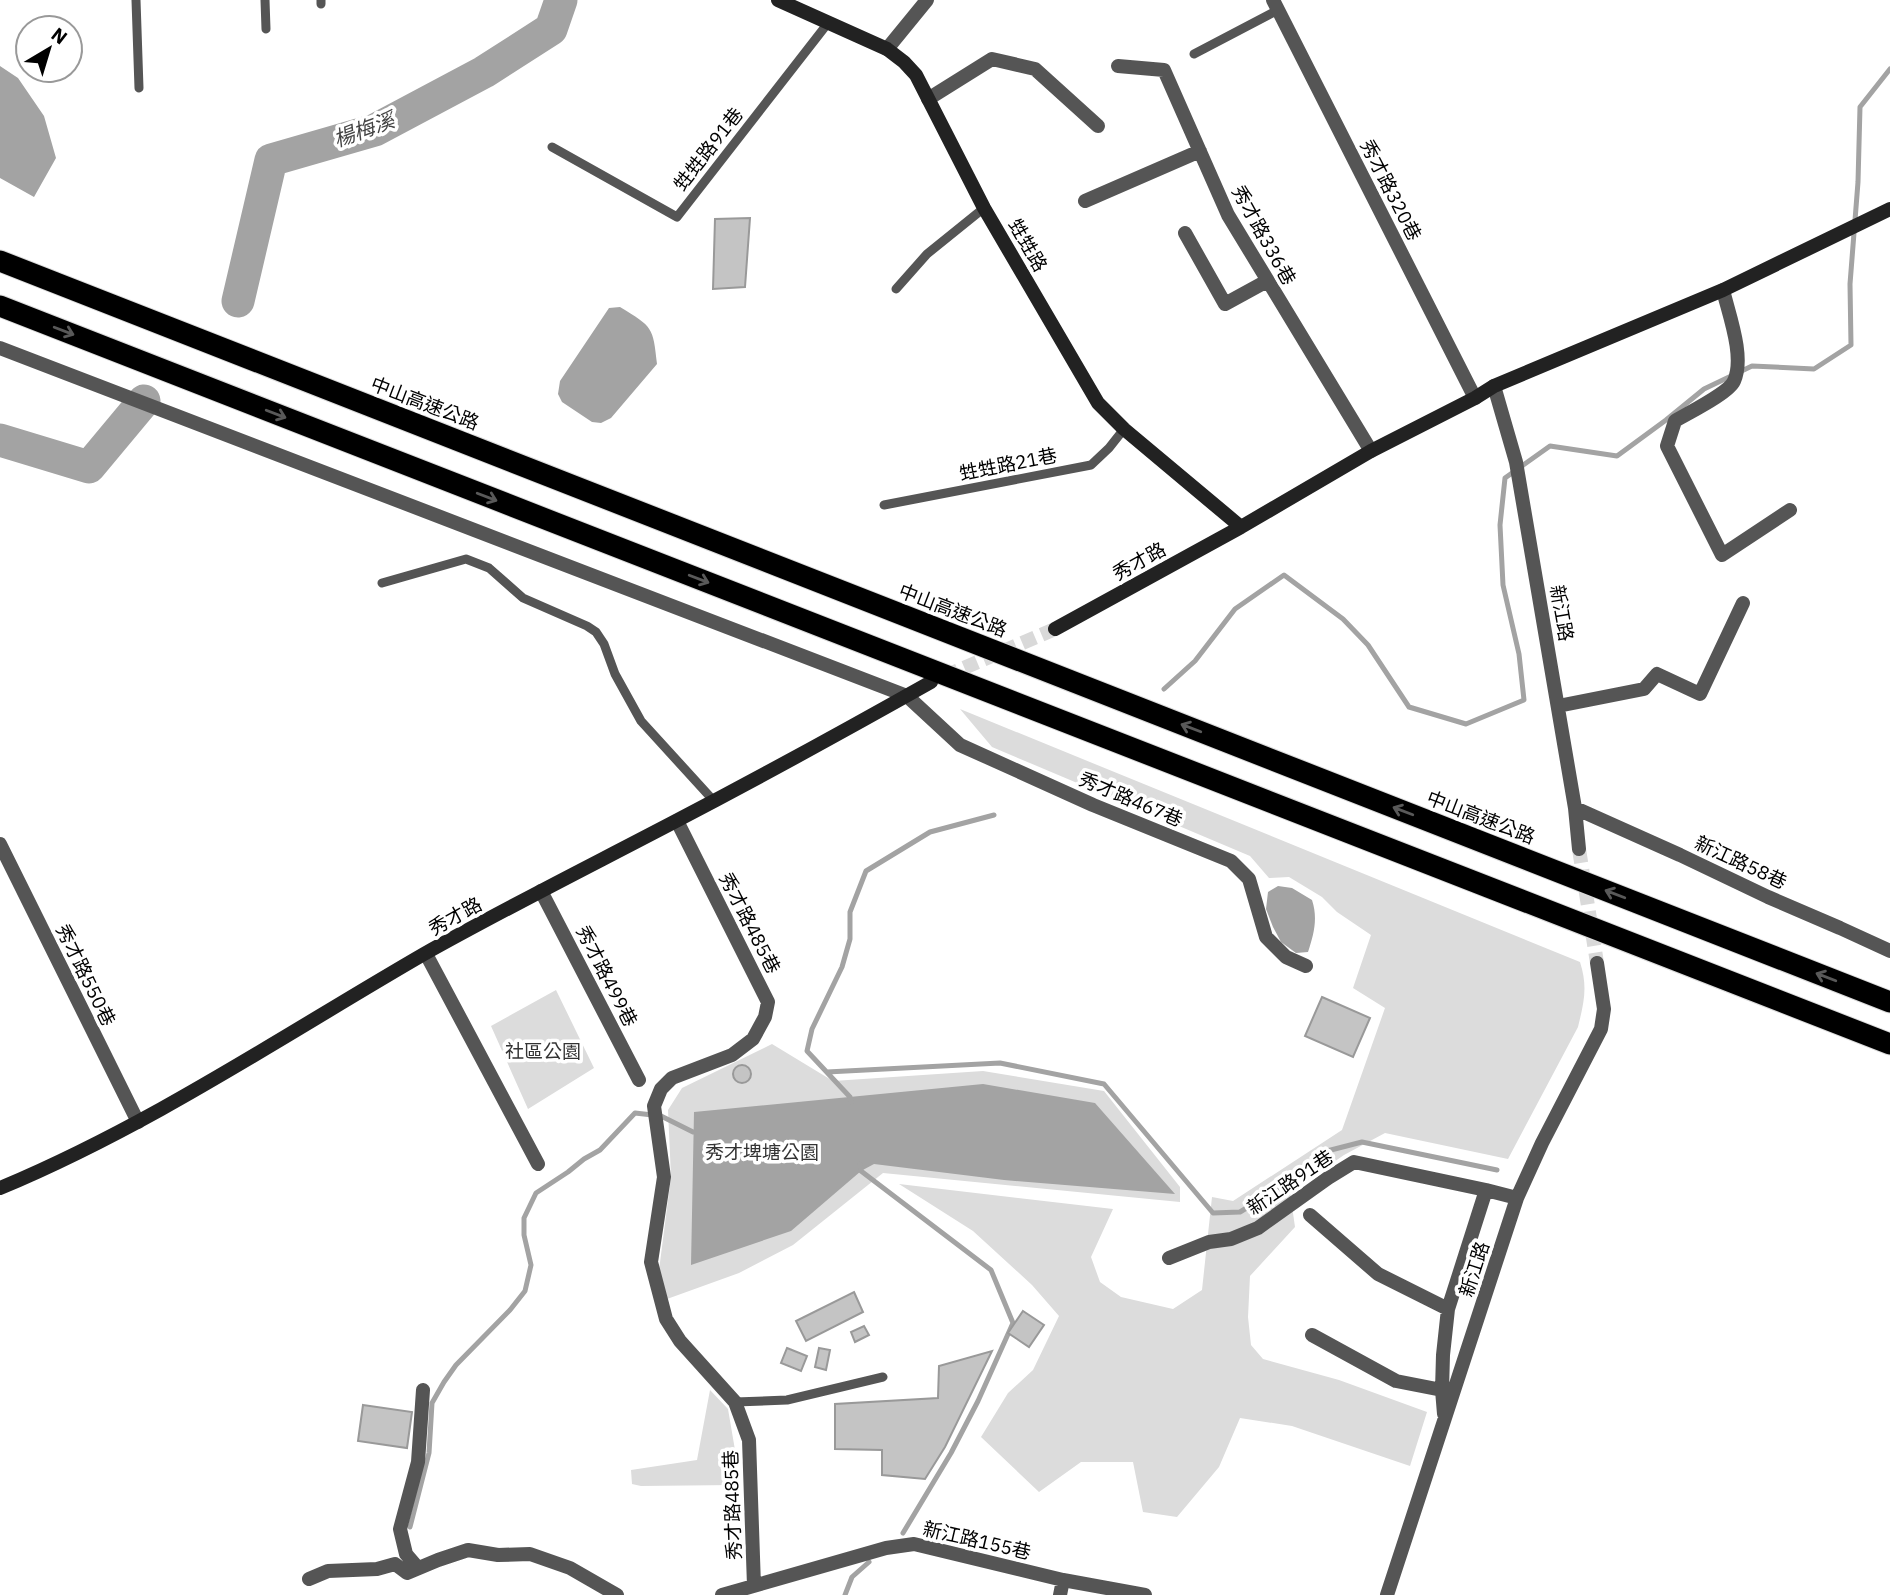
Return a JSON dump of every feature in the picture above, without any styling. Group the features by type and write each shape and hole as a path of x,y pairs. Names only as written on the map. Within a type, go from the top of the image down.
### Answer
{"highway":[{"name":"中山高速公路","path":"0,261 1890,1002"},
{"path":"0,306 1890,1044"}],"main road":[{"name":"甡甡路","path":"778,0 887,49 916,75 984,208 1098,403 1124,429 1241,527"},
{"name":"秀才路","path":"1055,629 1241,527 1371,451 1494,386 1723,290 1885,212"},
{"name":"秀才路","path":"0,1188 138,1122 426,954 931,682"}],"street":[{"path":"887,49 927,0"},
{"name":"秀才路320巷","path":"1276,5 1475,398"},
{"path":"928,99 992,59 1035,69 1098,126"},
{"name":"秀才路336巷","path":"1118,66 1164,69 1228,215 1371,451"},
{"path":"1085,201 1200,151"},
{"path":"1185,233 1225,304 1267,282"},
{"path":"1723,290 1736,342 1737,365 1734,383 1675,421 1667,446 1721,555 1790,510"},
{"path":"0,348 906,696"},
{"name":"新江路","path":"1494,386 1516,462 1575,808 1579,849"},
{"path":"1558,706 1644,689 1657,674 1700,694 1743,603"},
{"name":"秀才路467巷","path":"906,696 960,745 1231,862 1249,879 1266,937 1286,957 1306,966"},
{"name":"新江路58巷","path":"1575,808 1890,951"},
{"name":"秀才路485巷","path":"677,821 768,1002 765,1017 752,1039 732,1055 673,1078 661,1089 654,1105 664,1177 651,1262 666,1319 680,1341 735,1402 749,1440 754,1586"},
{"name":"秀才路550巷","path":"0,844 138,1122"},
{"name":"秀才路499巷","path":"541,891 639,1080"},
{"path":"426,954 538,1164"},
{"name":"新江路","path":"1387,1595 1517,1198 1601,1029 1604,1009 1597,963"},
{"name":"新江路91巷","path":"1169,1258 1209,1242 1231,1239 1258,1228 1353,1162 1517,1198"},
{"path":"1445,1419 1442,1390 1448,1309 1486,1190"},
{"path":"1310,1215 1378,1273 1448,1309"},
{"path":"1312,1335 1396,1381 1442,1390"},
{"path":"418,1568 406,1554 400,1529 418,1462 423,1390"},
{"name":"新江路155巷","path":"722,1595 886,1548 915,1544 1063,1580 1145,1595"},
{"path":"309,1579 328,1571 377,1569 395,1564 407,1573 468,1550 498,1555 530,1554 570,1568 617,1595"},
{"path":"1060,1595 1063,1580"}],"lane":[{"path":"136,0 139,88"},
{"path":"265,0 267,29"},
{"path":"1194,54 1276,5"},
{"name":"甡甡路91巷","path":"552,147 677,217 828,23"},
{"path":"896,289 927,254 984,208"},
{"name":"甡甡路21巷","path":"884,505 1091,465 1109,449 1124,429"},
{"path":"382,583 466,558 489,568 523,598 587,626 596,632 604,644 615,674 641,722 713,800"},
{"path":"735,1402 787,1400 883,1377"}],"green space":[{"path":"960,709 1580,962 1584,995 1578,1027 1508,1159 1385,1133 1344,1155 1290,1192 1295,1227 1250,1276 1248,1317 1251,1345 1263,1359 1339,1380 1427,1412 1410,1466 1292,1426 1240,1418 1219,1467 1177,1517 1143,1512 1133,1462 1081,1462 1039,1492 981,1437 1008,1393 1033,1370 1059,1316 1032,1285 973,1231 899,1184 1113,1209 1091,1257 1100,1282 1121,1297 1173,1309 1202,1290 1212,1197 1233,1201 1342,1130 1385,1008 1353,988 1371,935 1337,912 1322,897 1289,877 1269,878 1250,856 992,747"},
{"name":"社區公園","path":"556,990 594,1068 528,1109 491,1026"},
{"name":"秀才埤塘公園","path":"772,1044 833,1081 983,1071 1104,1091 1180,1187 1180,1202 883,1173 793,1245 739,1273 667,1299 659,1270 671,1177 668,1110 682,1088"},
{"path":"710,1390 728,1409 735,1450 734,1485 632,1484 631,1470 697,1460"}],"shaded area":[{"path":"0,66 14,75 14,84 22,84 44,116 56,158 34,197 0,178"},
{"path":"620,307 649,329 657,364 611,418 601,423 592,422 562,402 558,394 560,381 609,308"},
{"path":"1278,886 1292,888 1312,900 1315,926 1308,952 1296,953 1281,942 1273,927 1266,909 1268,892"},
{"name":"秀才埤塘公園","path":"983,1084 1095,1103 1175,1194 1004,1180 874,1164 861,1171 791,1231 691,1265 694,1112"}],"building":[{"path":"750,218 745,287 713,289 715,219"},
{"path":"1322,997 1370,1018 1353,1057 1305,1036"},
{"path":"742,1065 748,1068 751,1074 748,1080 742,1083 736,1080 733,1074 736,1068"},
{"path":"854,1292 863,1312 806,1341 796,1321"},
{"path":"1023,1311 1044,1325 1029,1347 1008,1333"},
{"path":"864,1326 869,1335 855,1342 851,1332"},
{"path":"787,1348 807,1356 801,1371 781,1363"},
{"path":"819,1348 830,1350 826,1370 815,1367"},
{"path":"992,1351 945,1447 925,1479 882,1475 882,1450 835,1449 835,1404 938,1398 939,1366"},
{"path":"363,1405 412,1412 407,1448 358,1441"}],"waterway":[{"name":"楊梅溪","path":"238,301 271,160 375,130 484,72 551,29 561,0"},
{"path":"1164,689 1195,661 1235,609 1284,575 1343,619 1368,645 1409,707 1466,724 1524,700 1519,654 1503,585 1500,525 1505,478 1550,446 1617,456 1704,389 1752,366 1814,369 1851,345 1850,284 1858,182 1860,107 1890,69"},
{"name":"楊梅溪","path":"0,440 89,467 144,401"},
{"path":"851,1102 850,1097 807,1051 812,1029 842,967 850,939 850,912 866,871 930,832 994,815"},
{"path":"827,1072 1000,1063 1104,1084 1213,1213 1240,1212 1327,1151 1362,1142 1497,1170"},
{"path":"410,1527 429,1453 432,1403 456,1365 525,1291 531,1265 524,1235 524,1218 536,1193 600,1150 635,1113 661,1116 698,1132"},
{"path":"860,1164 861,1171 991,1270 1013,1323 951,1453 903,1533"},
{"path":"845,1595 852,1577 869,1562"}],"tunnel":[{"path":"945,676 1055,629"},
{"path":"1579,849 1597,963"}]}
